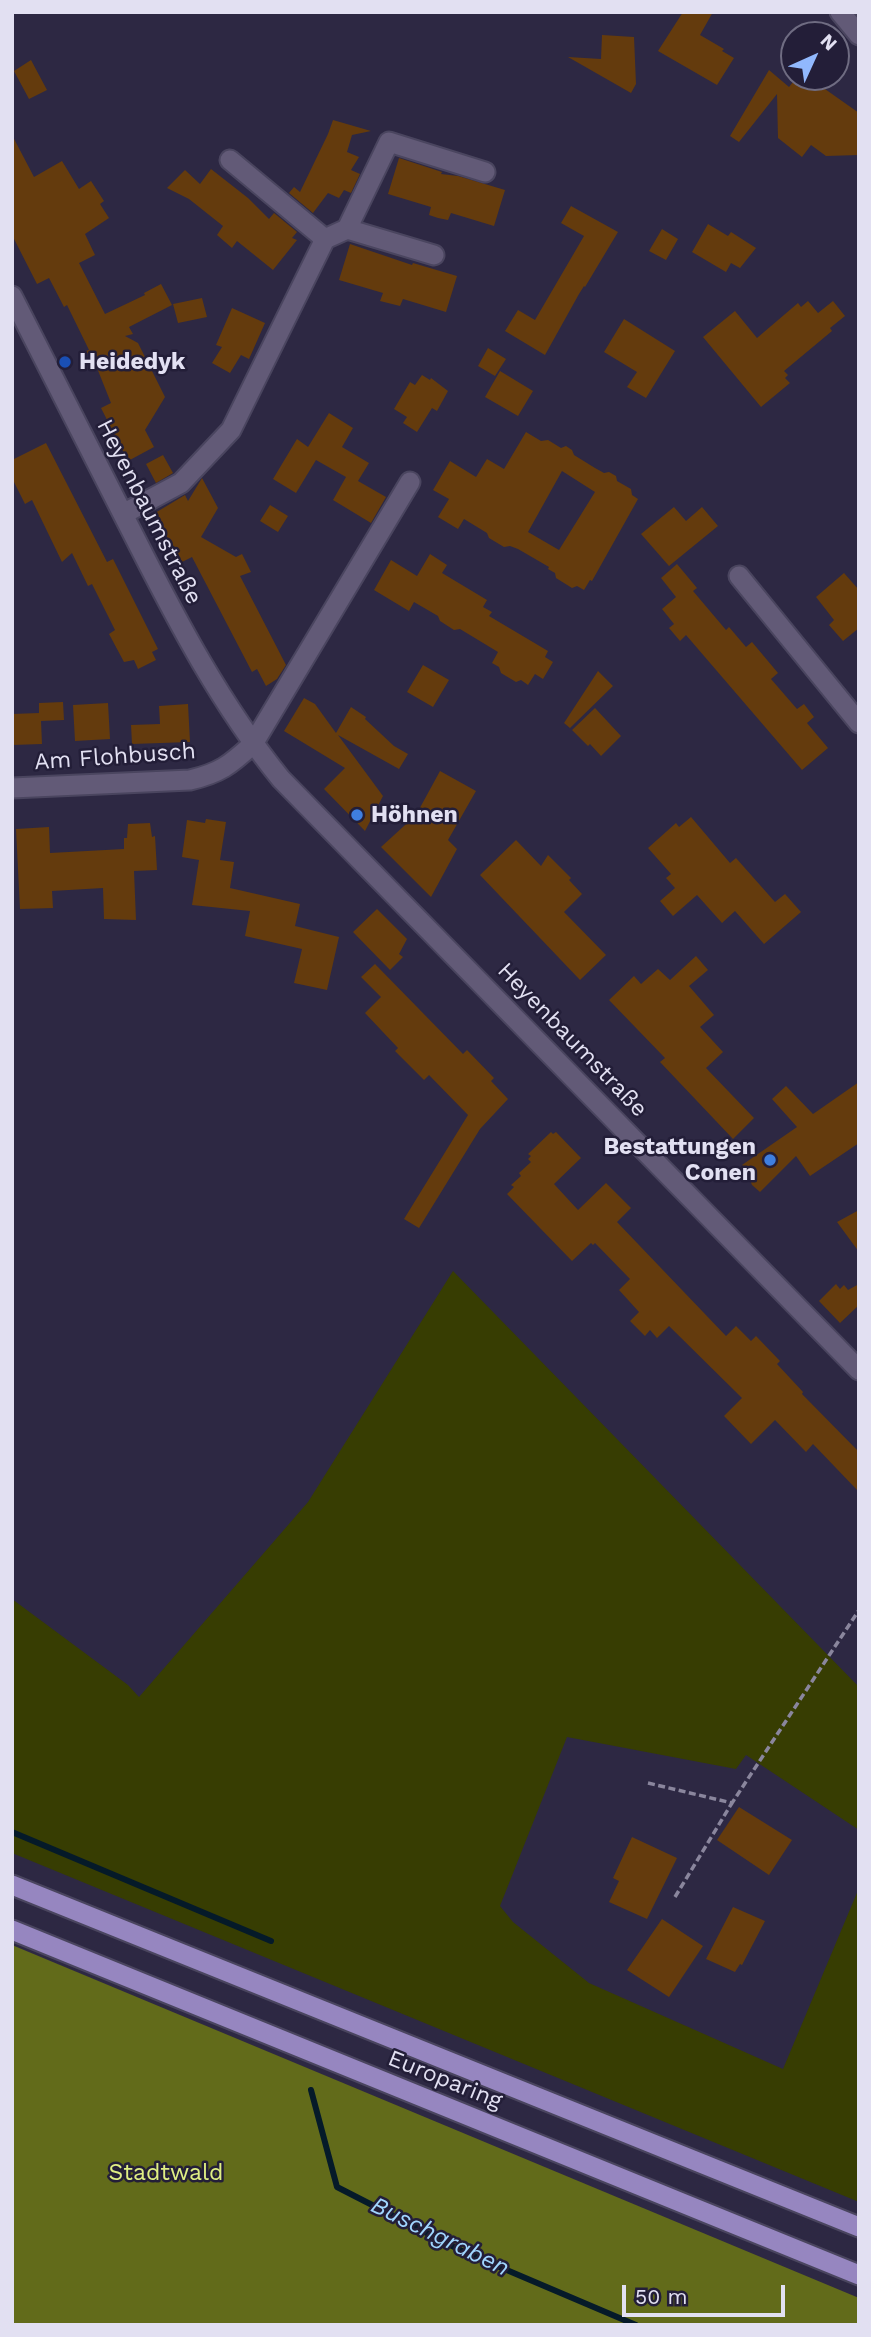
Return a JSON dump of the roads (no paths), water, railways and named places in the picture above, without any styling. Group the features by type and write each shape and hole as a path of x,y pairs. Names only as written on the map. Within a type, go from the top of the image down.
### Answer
{"main road":[{"name":"Europaring","path":"12,1885 859,2227"},
{"name":"Europaring","path":"12,1930 859,2275"}],"street":[{"path":"840,12 859,35"},
{"path":"348,229 389,142 485,172"},
{"path":"230,160 325,239"},
{"path":"123,514 181,483 231,430 325,239 348,229 434,255"},
{"name":"Heyenbaumstraße","path":"12,296 177,621 221,698 253,744 281,779 859,1370"},
{"path":"253,744 410,482"},
{"path":"739,576 859,723"},
{"name":"Am Flohbusch","path":"12,788 190,780 212,775 231,764 253,744"}],"waterway":[{"name":"Buschgraben","path":"12,1832 271,1941"},
{"name":"Buschgraben","path":"311,2090 337,2187 462,2251 636,2325"}],"place":[{"name":"Heidedyk","path":"65,362"},
{"name":"Höhnen","path":"357,815"},
{"name":"Bestattungen Conen","path":"770,1160"}],"park label":[{"name":"Stadtwald","path":"166,2173"}]}
